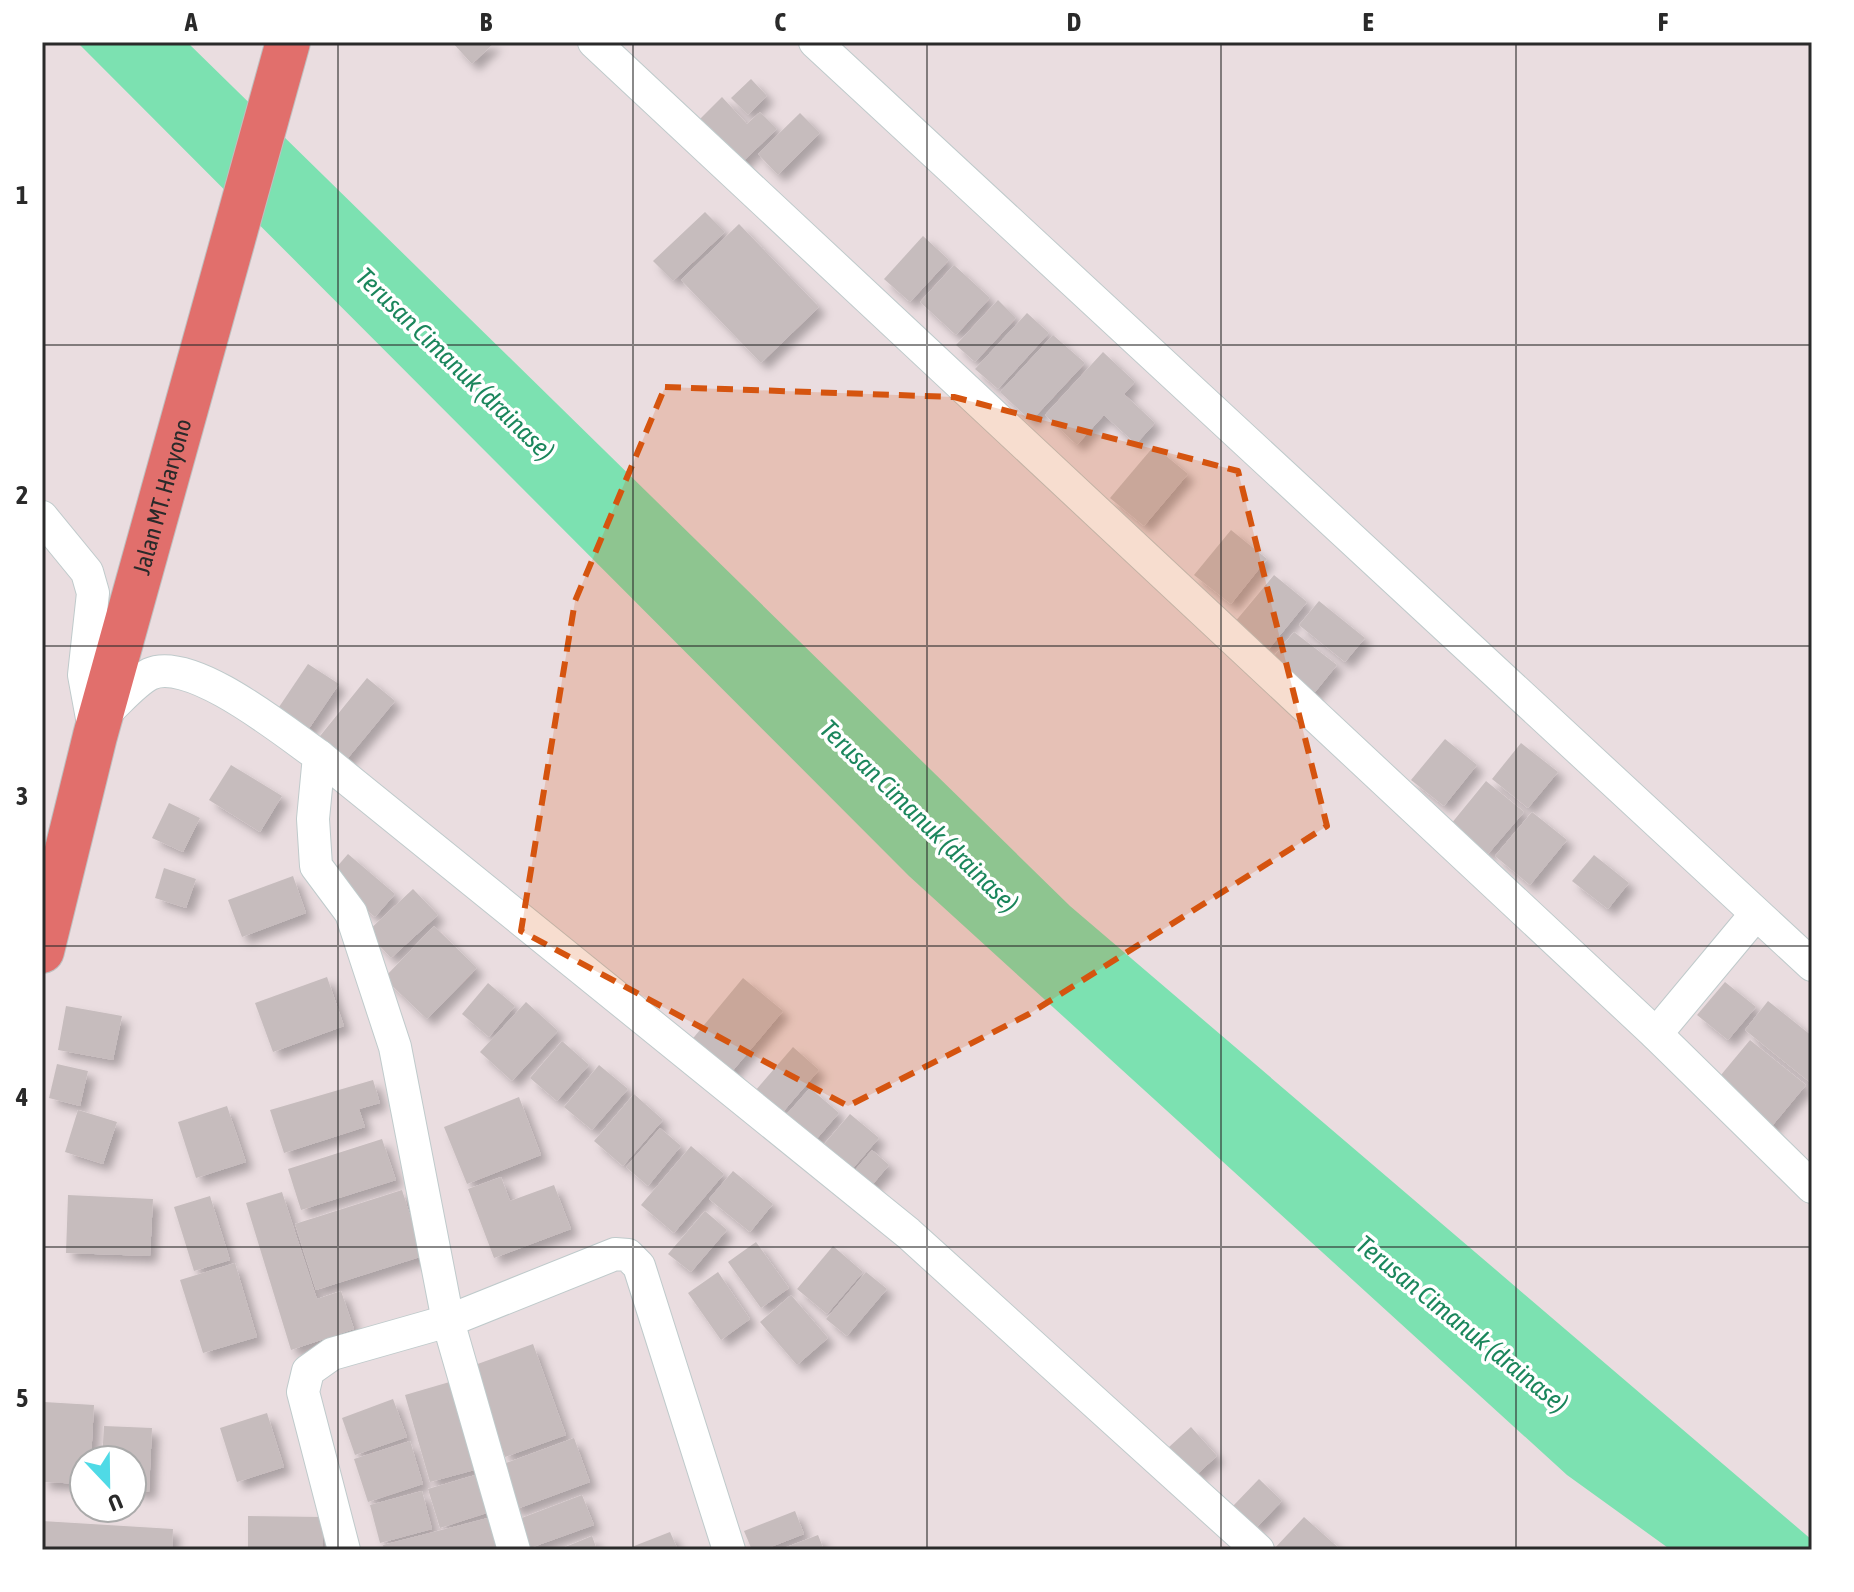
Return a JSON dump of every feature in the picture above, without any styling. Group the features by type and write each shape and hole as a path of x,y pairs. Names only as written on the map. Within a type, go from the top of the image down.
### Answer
{"main road":[{"name":"Jalan MT. Haryono","path":"42,951 99,726 288,42"}],"street":[{"path":"594,42 1656,1034 1812,1187"},
{"path":"815,42 1812,965"},
{"path":"42,517 87,572 93,593 84,675 99,726 151,673 171,672 203,680 319,756 908,1233 1258,1550"},
{"path":"319,756 313,819 316,866 351,913 395,1047 448,1321 514,1550"},
{"path":"1656,1034 1756,914"},
{"path":"344,1550 303,1392 308,1371 332,1354 448,1321 615,1254 628,1255 639,1266 729,1550"}],"highlighted area":[{"path":"665,387 954,397 1238,471 1327,826 1029,1014 848,1106 521,931 575,601"}],"water":[{"name":"Terusan Cimanuk (drainase)","path":"77,42 187,42 1070,906 1812,1540 1812,1550 1671,1550 1567,1475 909,876"}],"building":[{"path":"452,42 495,42 472,64"},
{"path":"751,79 767,96 748,115 731,98"},
{"path":"722,97 747,124 760,112 777,129 736,168 694,125"},
{"path":"800,113 820,133 778,175 758,154"},
{"path":"705,212 725,232 673,281 653,261"},
{"path":"739,224 819,307 761,363 681,280"},
{"path":"923,236 949,260 910,302 884,279"},
{"path":"954,265 990,298 956,335 920,302"},
{"path":"998,300 1016,318 975,362 956,345"},
{"path":"1027,313 1049,333 998,389 975,369"},
{"path":"1053,335 1085,363 1031,421 1000,392"},
{"path":"1103,352 1135,382 1124,394 1155,423 1136,444 1104,415 1077,445 1045,415"},
{"path":"1154,446 1188,474 1144,526 1110,498"},
{"path":"1231,530 1267,559 1231,604 1194,575"},
{"path":"1274,575 1307,602 1268,650 1234,623"},
{"path":"1319,601 1365,638 1345,662 1299,625"},
{"path":"1294,632 1337,665 1311,697 1269,662"},
{"path":"308,664 339,684 306,733 275,713"},
{"path":"367,678 395,701 343,764 316,741"},
{"path":"1445,739 1477,765 1444,806 1411,780"},
{"path":"1521,743 1558,772 1528,808 1492,779"},
{"path":"231,765 282,796 260,832 209,800"},
{"path":"1486,781 1524,812 1488,854 1451,824"},
{"path":"169,803 200,818 183,852 152,838"},
{"path":"1532,812 1567,840 1530,885 1495,856"},
{"path":"348,854 395,894 375,917 328,877"},
{"path":"1594,855 1629,883 1608,909 1572,881"},
{"path":"164,868 196,879 186,908 155,898"},
{"path":"293,876 306,913 242,937 228,900"},
{"path":"413,889 438,915 391,958 367,932"},
{"path":"434,926 477,968 427,1019 384,978"},
{"path":"327,977 344,1026 273,1052 255,1003"},
{"path":"743,978 783,1011 724,1081 685,1048"},
{"path":"1725,982 1756,1007 1728,1040 1697,1015"},
{"path":"488,983 515,1006 489,1037 462,1014"},
{"path":"1768,1001 1812,1036 1812,1084 1745,1030"},
{"path":"526,1002 558,1031 512,1081 480,1052"},
{"path":"66,1006 122,1016 113,1060 58,1050"},
{"path":"1750,1040 1806,1085 1767,1132 1711,1087"},
{"path":"562,1041 589,1065 557,1101 530,1078"},
{"path":"793,1047 819,1070 782,1113 755,1091"},
{"path":"57,1064 88,1071 80,1106 49,1098"},
{"path":"599,1065 628,1089 592,1130 564,1107"},
{"path":"373,1080 380,1103 359,1109 365,1127 284,1153 270,1110"},
{"path":"810,1088 839,1113 808,1149 778,1124"},
{"path":"634,1094 663,1120 623,1166 594,1141"},
{"path":"519,1097 541,1155 467,1184 444,1127"},
{"path":"227,1106 246,1162 196,1178 178,1122"},
{"path":"78,1110 117,1122 103,1164 65,1152"},
{"path":"850,1114 879,1138 848,1174 819,1150"},
{"path":"660,1128 681,1146 648,1186 626,1167"},
{"path":"382,1139 396,1180 301,1210 288,1169"},
{"path":"691,1146 724,1174 674,1233 641,1205"},
{"path":"872,1150 889,1165 868,1190 850,1176"},
{"path":"733,1171 773,1204 750,1232 709,1199"},
{"path":"501,1177 510,1201 554,1185 571,1229 494,1258 468,1189"},
{"path":"402,1190 423,1256 316,1290 295,1224"},
{"path":"282,1192 317,1299 341,1291 354,1329 291,1350 246,1203"},
{"path":"68,1195 153,1199 150,1256 66,1253"},
{"path":"210,1196 230,1260 194,1271 174,1207"},
{"path":"705,1211 727,1230 691,1272 668,1254"},
{"path":"756,1242 789,1288 761,1308 728,1262"},
{"path":"833,1246 863,1272 827,1314 797,1289"},
{"path":"235,1263 257,1337 203,1353 180,1280"},
{"path":"718,1272 750,1319 721,1340 688,1293"},
{"path":"866,1272 887,1289 847,1336 826,1319"},
{"path":"791,1295 828,1338 797,1365 760,1322"},
{"path":"533,1344 566,1435 505,1457 472,1366"},
{"path":"453,1381 478,1469 430,1482 405,1395"},
{"path":"393,1399 407,1437 355,1455 342,1418"},
{"path":"44,1402 94,1405 92,1444 68,1444 68,1483 42,1482"},
{"path":"267,1413 284,1467 237,1482 220,1428"},
{"path":"104,1426 152,1428 149,1492 148,1444 103,1444"},
{"path":"1191,1427 1217,1456 1195,1476 1169,1447"},
{"path":"574,1438 590,1482 514,1510 498,1466"},
{"path":"410,1441 423,1484 368,1502 354,1459"},
{"path":"482,1473 493,1511 440,1528 428,1489"},
{"path":"1259,1479 1282,1501 1256,1528 1233,1506"},
{"path":"422,1491 432,1529 380,1543 370,1505"},
{"path":"582,1495 594,1525 530,1548 519,1519"},
{"path":"795,1511 804,1534 763,1550 752,1550 744,1531"},
{"path":"248,1516 323,1517 322,1550 248,1550"},
{"path":"492,1517 501,1550 384,1550 383,1545"},
{"path":"1304,1517 1341,1550 1273,1550"},
{"path":"42,1521 173,1529 172,1550 42,1550"},
{"path":"670,1532 678,1550 624,1550"},
{"path":"818,1535 824,1550 779,1550"},
{"path":"592,1536 597,1550 558,1550"}]}
